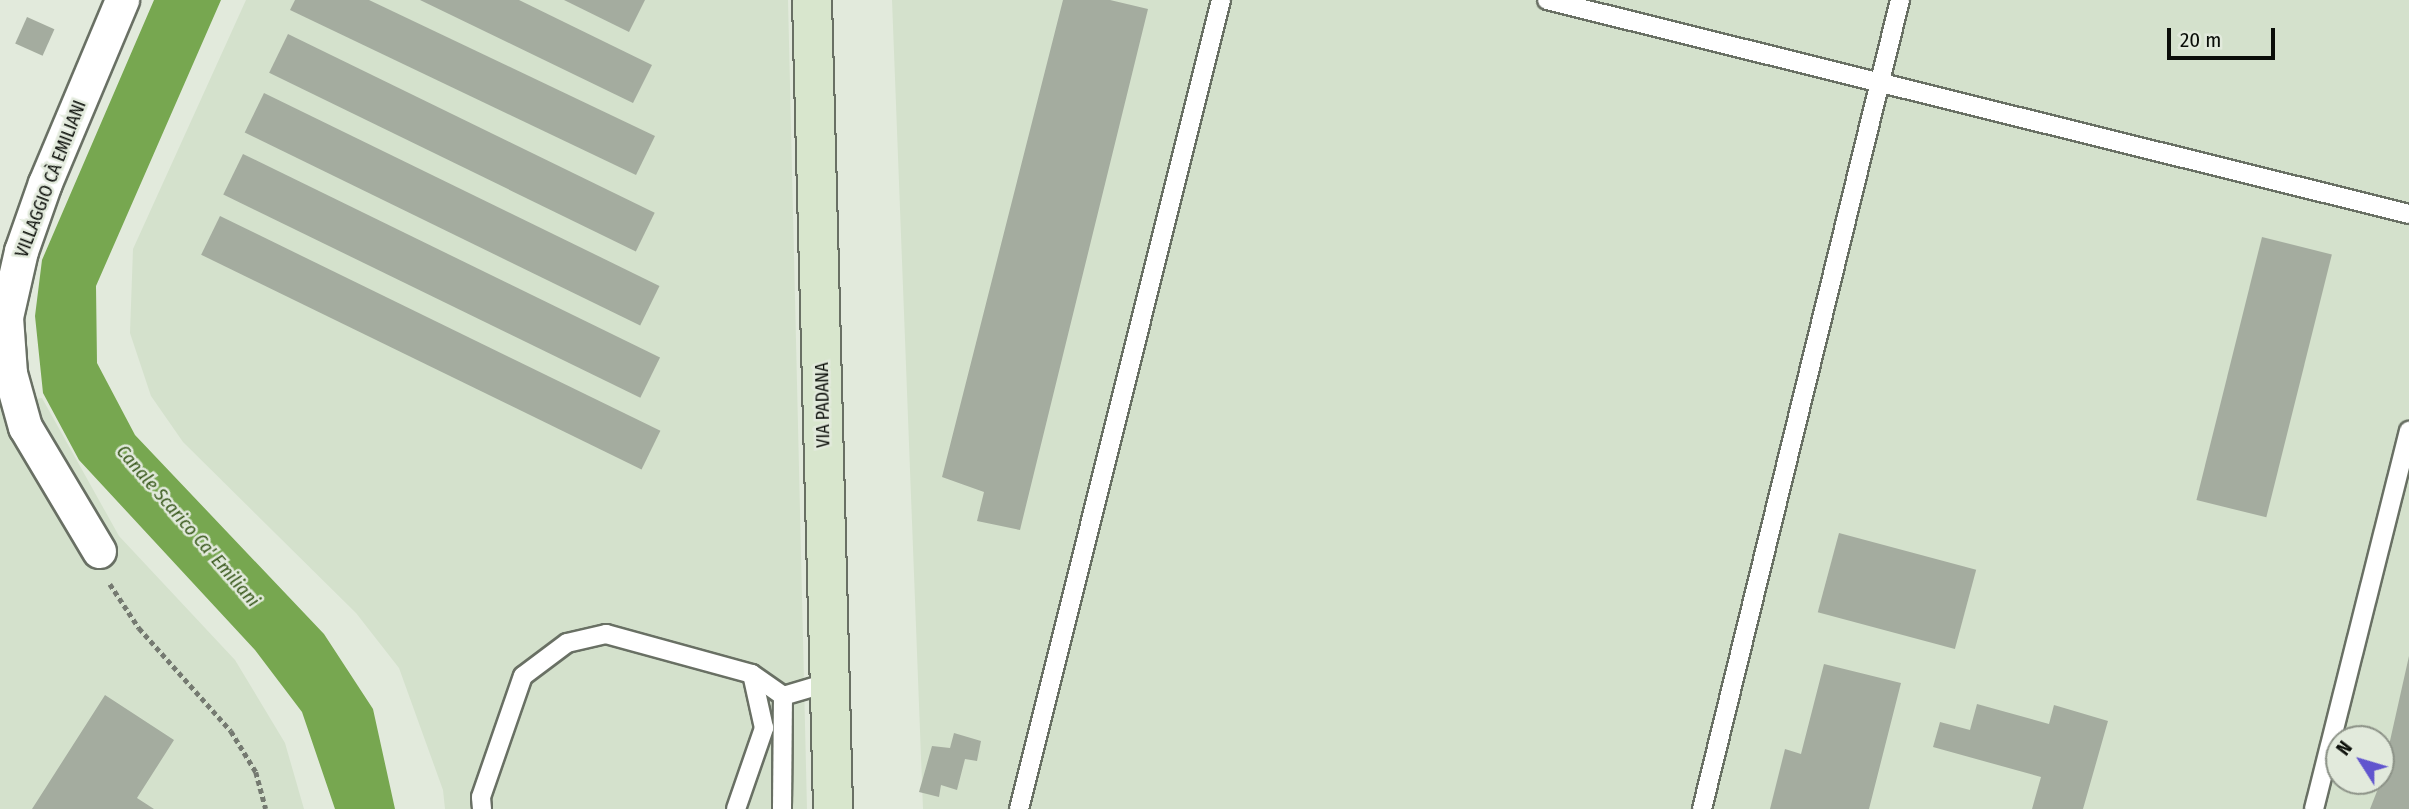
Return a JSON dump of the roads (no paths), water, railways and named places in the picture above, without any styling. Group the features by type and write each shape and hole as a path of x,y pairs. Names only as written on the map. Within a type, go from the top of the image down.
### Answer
{"main road":[{"name":"VIA PADANA","path":"812,0 833,809"}],"street":[{"name":"VILLAGGIO CÀ EMILIANI","path":"99,551 25,427 10,373 6,317 21,251 45,183 122,0"}],"lane":[{"path":"1019,809 1221,0"},
{"path":"1546,0 2409,214"},
{"path":"1702,809 1900,0"},
{"path":"2314,809 2409,431"},
{"path":"482,809 481,797 523,676 567,643 606,634 752,674 783,696"},
{"path":"736,809 764,728 752,674"},
{"path":"783,696 830,682"},
{"path":"782,809 783,696"}],"water":[{"name":"Canale Scarico Ca' Emiliani","path":"154,0 221,0 96,286 97,363 135,435 324,634 373,709 395,809 335,809 302,712 255,650 79,460 43,393 35,316 42,260"}]}
